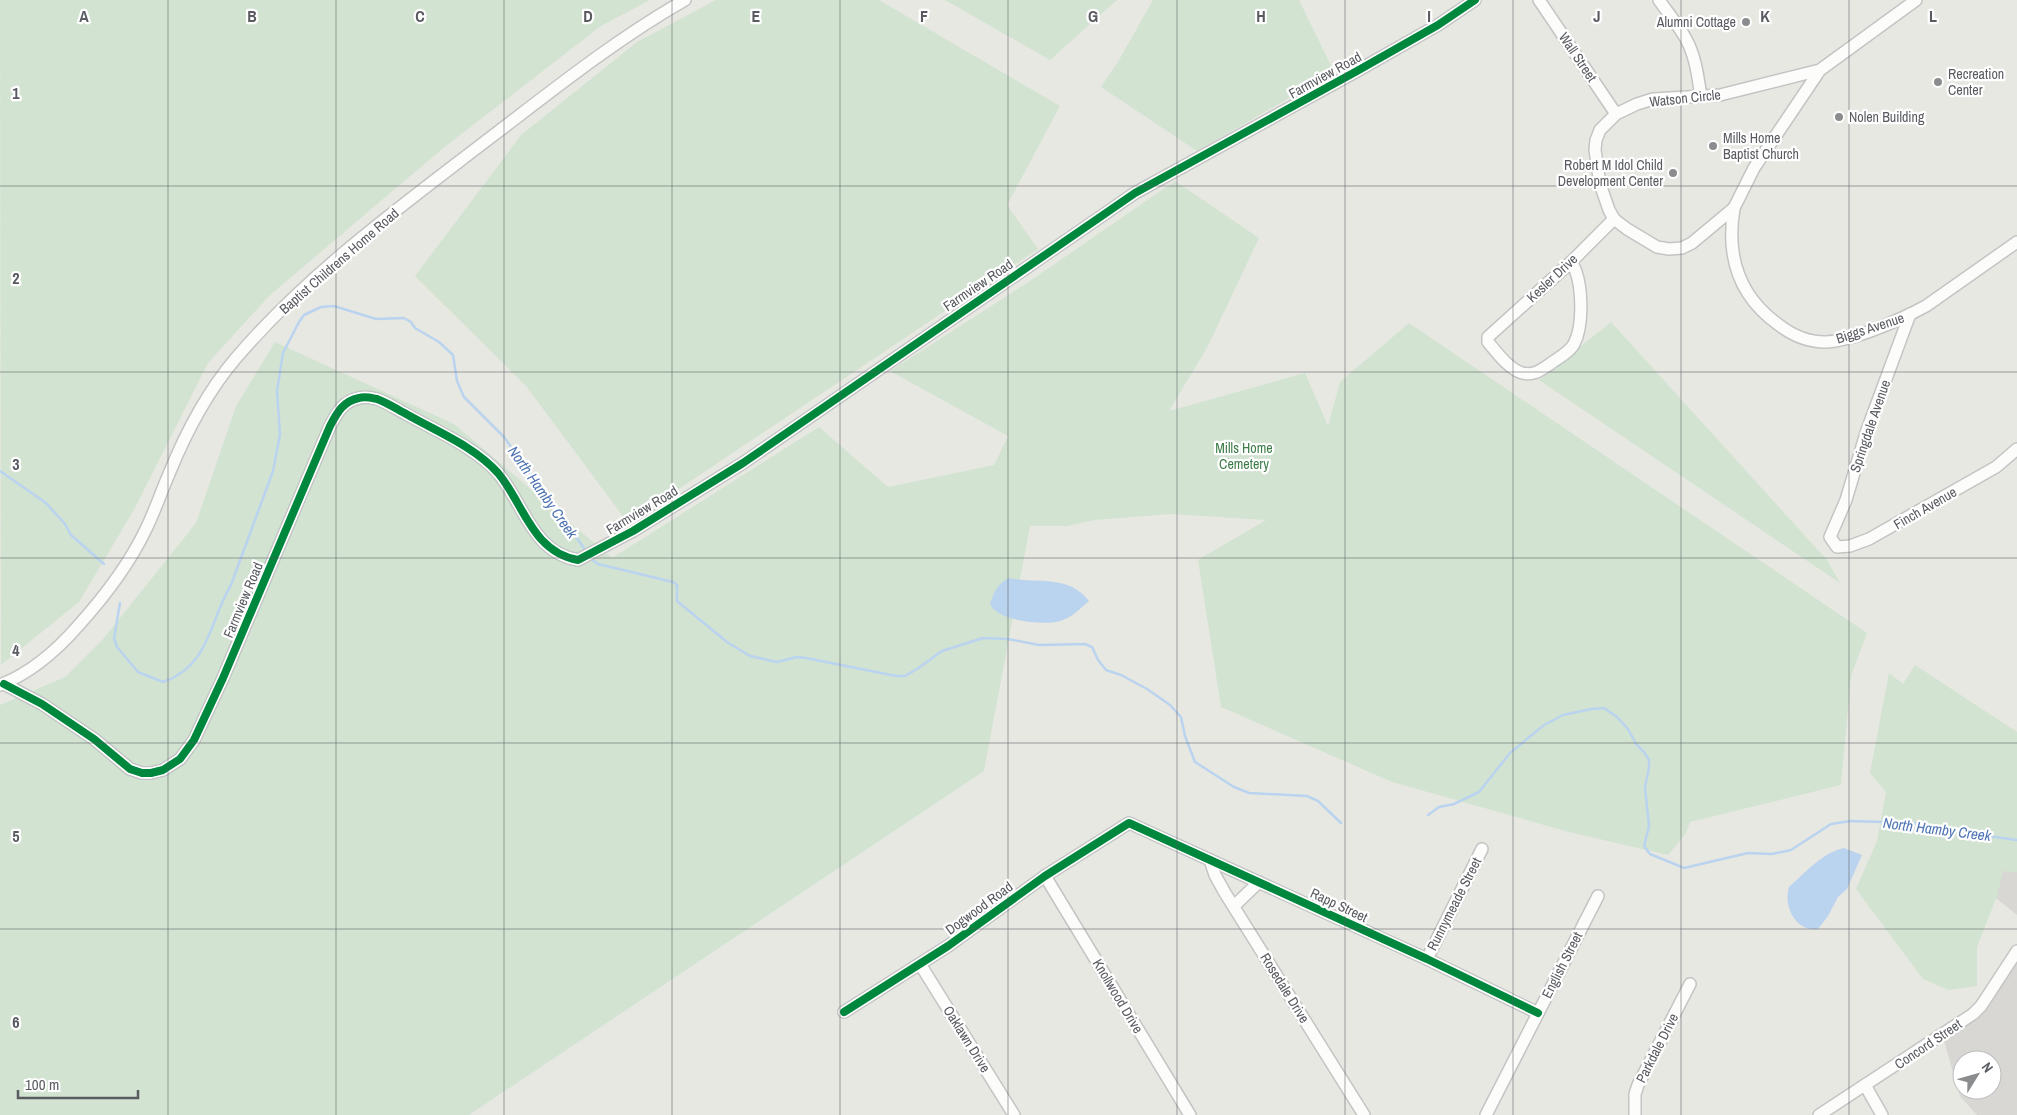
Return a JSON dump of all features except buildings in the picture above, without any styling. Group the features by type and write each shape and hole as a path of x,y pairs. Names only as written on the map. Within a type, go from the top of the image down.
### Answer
{"street":[{"name":"Baptist Childrens Home Road","path":"2,685 36,666 63,643 120,575 147,527 200,408 225,371 264,327 305,286 346,250 418,193 593,60 657,15 685,0"},
{"name":"Farmview Road","path":"2,685 42,704 94,738 130,768 151,773 163,770 180,759 194,740 223,678 330,426 340,407 349,400 359,397 379,400 462,446 497,473 512,493 533,531 554,550 578,560 633,531 743,463 1135,193 1357,71 1438,25 1475,0"},
{"name":"Wall Street","path":"1539,0 1616,114"},
{"path":"1659,0 1691,49 1697,70 1701,97"},
{"path":"1614,219 1646,242 1657,247 1669,250 1682,248 1692,243 1734,208 1754,168 1820,70 1916,0"},
{"name":"Watson Circle","path":"1614,219 1600,184 1595,150 1600,130 1616,114 1636,104 1653,99 1720,95 1820,70"},
{"name":"Biggs Avenue","path":"1734,208 1731,227 1732,251 1736,270 1744,289 1755,305 1770,320 1788,332 1809,340 1833,340 1862,333 1910,314 1931,303 2017,242"},
{"name":"Kesler Drive","path":"1571,262 1576,269 1580,294 1579,320 1573,345 1566,353 1540,371 1532,374 1514,370 1495,351 1488,342 1488,337 1571,262 1614,219"},
{"name":"Springdale Avenue","path":"1830,537 1846,500 1866,433 1910,314"},
{"name":"Finch Avenue","path":"1830,537 1837,547 1850,546 1868,539 1996,467 2017,449"},
{"name":"Rapp Street","path":"1129,823 1427,959 1538,1013"},
{"name":"Dogwood Road","path":"844,1012 948,946 1045,876 1129,823"},
{"name":"Runnymeade Street","path":"1427,959 1482,850"},
{"name":"Rosedale Drive","path":"1210,860 1215,875 1364,1115"},
{"name":"Knollwood Drive","path":"1045,876 1190,1115"},
{"path":"1234,906 1259,882"},
{"name":"English Street","path":"1486,1115 1598,896"},
{"name":"Concord Street","path":"1819,1115 1973,1014 2017,950"},
{"name":"Oaklawn Drive","path":"920,964 1014,1115"},
{"name":"Parkdale Drive","path":"1635,1115 1635,1094 1638,1085 1690,984"},
{"path":"1865,1086 1882,1115"}],"shaded area":[{"path":"2003,870 2017,872 2017,915 1996,898"},
{"path":"2017,958 2017,1115 1977,1115 1964,1100 2002,1100 2002,1050 1952,1050 1952,1068 1944,1041 1981,1016"}],"green space":[{"path":"0,0 650,0 601,26 442,149 269,296 208,363 135,508 79,602 1,665"},
{"path":"716,0 879,0 1060,106 1007,205 1038,249 628,523 526,386 415,276 521,135 637,42"},
{"path":"945,0 1117,0 1050,60"},
{"path":"1153,0 1299,0 1334,72 1197,151 1101,87 1119,60"},
{"name":"Mills Home Cemetery","path":"1175,181 1259,238 1208,346 1169,411 1305,373 1328,426 1340,382 1409,323 1867,633 1851,676 1841,785 1690,822 1686,833 1668,855 1569,832 1392,782 1221,707 1198,560 1266,520 1170,514 1095,520 1067,526 1030,526 984,771 469,1115 0,1115 0,705 65,677 103,639 196,523 236,406 275,342 454,424 612,558 819,427 888,487 994,465 1008,436 890,371 1027,283"},
{"path":"1611,322 1827,560 1840,583 1539,380"},
{"path":"1915,665 2017,732 2017,872 2003,871 1997,896 1977,947 1977,986 1948,990 1923,979 1856,889 1877,841 1886,792 1870,773 1889,673 1903,684"}],"water":[{"path":"1009,578 1062,583 1081,593 1089,601 1072,615 1060,621 1043,623 1011,618 994,610 990,604 996,589"},
{"path":"1844,848 1862,855 1847,889 1838,897 1828,916 1818,929 1803,927 1793,917 1790,910 1788,902 1789,887 1822,858"}],"waterway":[{"name":"North Hamby Creek","path":"120,603 114,638 117,647 138,672 163,682 179,675 199,654 231,585 273,471 280,435 277,391 283,353 304,315 321,307 334,306 376,319 404,318 411,322 415,328 439,342 453,355 457,381 464,397 504,437 586,551"},
{"name":"North Hamby Creek","path":"0,471 46,503 65,524 71,535 104,564"},
{"name":"North Hamby Creek","path":"590,558 598,564 673,582 677,585 677,601 727,642 750,656 777,662 797,657 896,676 905,676 942,651 983,638 1008,639 1039,645 1085,644 1092,647 1098,660 1106,670 1121,675 1147,689 1170,705 1181,717 1185,736 1195,762 1234,787 1249,793 1307,796 1318,801 1341,823"},
{"name":"North Hamby Creek","path":"1428,815 1439,807 1454,804 1479,792 1510,753 1544,725 1563,715 1604,708 1617,717 1628,729 1636,744 1649,760 1645,787 1649,826 1644,846 1650,854 1684,868 1748,853 1772,854 1791,850 1831,824 1850,821 1914,823 1929,828 2017,840"}],"cycle path":[{"path":"4,684 42,704 94,739 130,769 142,773 163,770 180,759 194,740 223,678 330,426 338,412 349,402 364,397 381,401 456,441 478,455 498,473 507,485 539,537 562,555 578,560 633,531 743,463 1135,193 1357,71 1438,25 1475,0"},
{"path":"844,1012 948,946 1045,876 1129,823 1427,959 1538,1013"}],"place":[{"name":"Alumni Cottage","path":"1746,22"},
{"name":"Recreation Center","path":"1938,82"},
{"name":"Nolen Building","path":"1839,117"},
{"name":"Mills Home Baptist Church","path":"1713,146"},
{"name":"Robert M Idol Child Development Center","path":"1673,173"}]}
